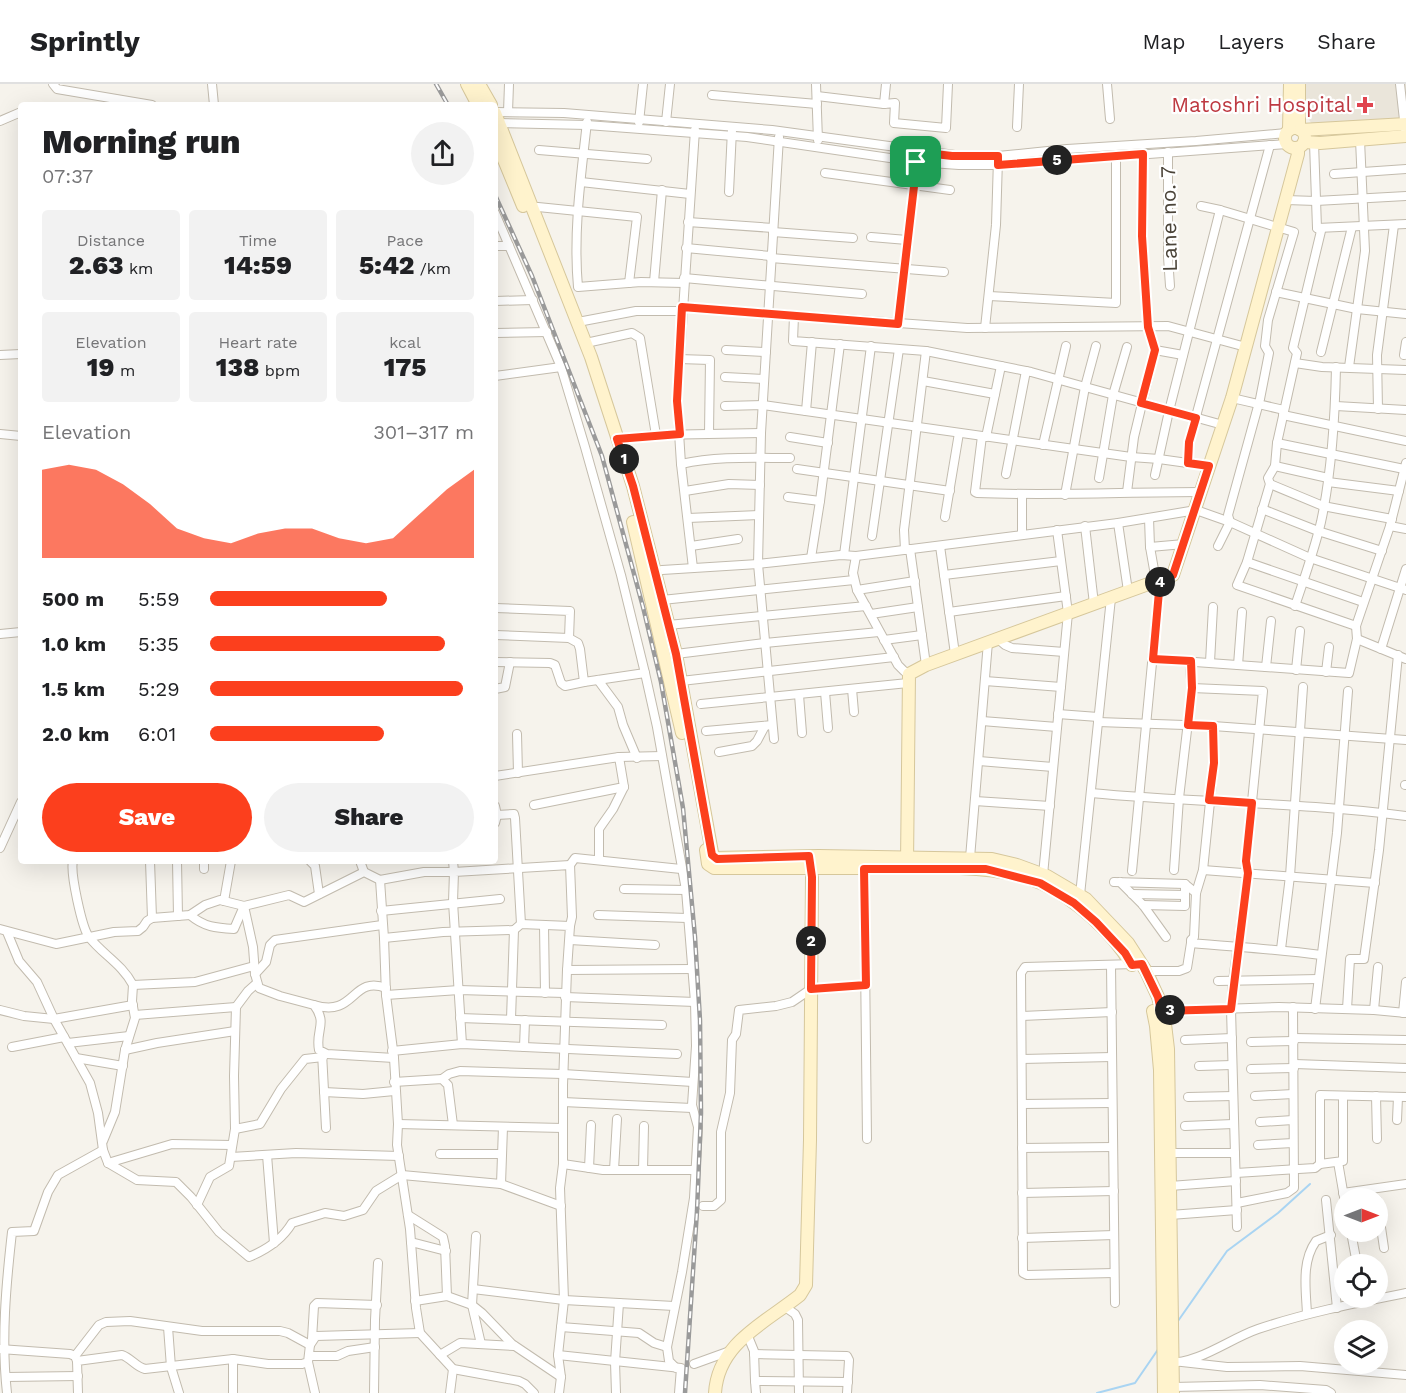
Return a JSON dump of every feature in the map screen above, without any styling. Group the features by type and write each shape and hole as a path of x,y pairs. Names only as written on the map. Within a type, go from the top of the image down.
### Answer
{"street":[{"path":"53,84 57,89 134,102"},
{"path":"212,84 214,102"},
{"path":"467,84 476,102"},
{"path":"479,84 488,102"},
{"path":"508,112 509,84"},
{"path":"639,124 643,84"},
{"path":"666,122 670,84"},
{"path":"816,84 818,146"},
{"path":"884,104 885,84"},
{"path":"711,95 895,103 894,123 946,128 948,84"},
{"path":"1017,127 1019,84"},
{"path":"1107,84 1110,119"},
{"path":"701,704 852,689 909,678 926,665 1173,575 1232,398 1298,154 1290,84"},
{"path":"1299,84 1297,137 1316,201 1317,228 1321,231 1293,348 1297,353 1296,363 1277,443 1275,466 1268,478 1270,484 1247,561 1237,585 1356,626"},
{"path":"1400,84 1405,130"},
{"path":"92,102 97,96"},
{"path":"498,117 508,112 588,115 639,124 732,131 780,131 918,152 998,160 1116,156 1168,152 1203,145 1405,130"},
{"path":"0,121 18,113"},
{"path":"578,287 576,267 578,211 588,115"},
{"path":"498,118 587,125 666,122 695,128"},
{"path":"498,123 586,343 633,486 676,654 714,868 992,859 1024,873 1074,903 1140,967 1156,1026 1160,1070 1171,1361 1170,1391 1260,1385 1326,1390 1331,1393"},
{"path":"693,568 681,464 677,401 695,128"},
{"path":"732,131 778,141 916,162 959,165 1067,149 1270,145 1297,137 1360,140 1405,130"},
{"path":"729,192 732,131"},
{"path":"774,739 769,726 770,698 758,564 761,433 780,131"},
{"path":"1349,367 1365,251 1360,140"},
{"path":"498,145 579,345 626,491 713,862"},
{"path":"1188,463 1189,442 1270,145"},
{"path":"539,150 647,159"},
{"path":"898,324 918,152"},
{"name":"Lane no. 7","path":"1168,152 1170,286"},
{"path":"1127,492 1141,403 1155,350 1148,327 1142,236 1143,154"},
{"path":"989,296 1116,303 1116,156"},
{"path":"985,328 996,225 998,160"},
{"path":"1334,174 1406,169"},
{"path":"825,173 950,190"},
{"path":"581,182 690,194"},
{"path":"654,282 662,190"},
{"path":"1286,200 1316,201 1406,196"},
{"path":"1201,206 1294,232 1266,333 1265,346 1269,353 1259,404 1228,515 1230,522 1218,546"},
{"path":"538,207 637,217 629,283"},
{"path":"1155,476 1169,411 1220,210"},
{"path":"498,220 561,367 621,575 645,673 686,890 695,1002 696,1046 692,1108 698,1127 695,1170 697,1206 667,1347 669,1361 676,1368"},
{"path":"688,222 853,238"},
{"path":"1317,228 1406,224"},
{"path":"1378,409 1377,368 1394,225"},
{"path":"1321,352 1352,227"},
{"path":"871,237 907,240"},
{"path":"498,246 509,246"},
{"path":"686,248 944,272"},
{"path":"565,294 578,287 684,281 862,294"},
{"path":"1276,292 1357,309 1406,314"},
{"path":"498,302 533,300"},
{"path":"578,322 636,311 682,309 985,328 1168,326 1246,347"},
{"path":"794,316 793,341 926,351 1026,371 1223,425"},
{"path":"498,333 547,332"},
{"path":"586,343 632,333 640,338 656,435"},
{"path":"806,411 812,342"},
{"path":"1404,355 1406,342"},
{"path":"811,558 840,344"},
{"path":"844,555 871,346"},
{"path":"1043,445 1066,346"},
{"path":"1065,495 1085,387 1096,346"},
{"path":"1099,478 1101,453 1113,395 1127,347"},
{"path":"872,536 899,349"},
{"path":"726,350 766,352"},
{"path":"1155,350 1183,355"},
{"path":"926,351 904,530 915,581 926,665"},
{"path":"0,355 18,354"},
{"path":"680,359 710,360 709,433"},
{"path":"1296,363 1322,367 1406,370"},
{"path":"1001,366 984,437 975,492 1022,495 1201,492"},
{"path":"498,376 561,367"},
{"path":"1295,606 1318,531 1328,480 1335,426 1336,367"},
{"path":"1006,474 1026,371"},
{"path":"725,377 765,379"},
{"path":"922,381 995,394"},
{"path":"1232,398 1335,426 1406,441"},
{"path":"725,406 763,405 916,428 1209,466"},
{"path":"1335,406 1406,410"},
{"path":"617,439 656,435 761,433"},
{"path":"945,517 959,433"},
{"path":"0,434 18,436"},
{"path":"790,437 828,442"},
{"path":"1153,659 1349,673 1357,639 1356,626 1391,522 1405,466 1331,455 1277,443"},
{"path":"681,464 700,459 730,457 790,458"},
{"path":"1275,466 1328,480 1399,491"},
{"path":"797,469 950,491"},
{"path":"685,491 729,484 760,485"},
{"path":"1270,484 1323,506 1391,522 1406,529"},
{"path":"1022,495 1022,535"},
{"path":"788,497 820,501"},
{"path":"1262,509 1318,531 1382,551"},
{"path":"662,570 758,564 844,555 856,556 1118,523 1196,510 1230,522 1310,558 1403,589"},
{"path":"688,518 759,515"},
{"path":"1132,871 1153,659 1158,580 1150,547 1149,518"},
{"path":"1118,523 1128,591"},
{"path":"1085,526 1094,604"},
{"path":"1043,874 1068,613 1057,530"},
{"path":"691,546 738,539"},
{"path":"1150,547 1184,544"},
{"path":"940,546 955,654"},
{"path":"856,556 853,573 857,590 879,632 909,678 907,863"},
{"path":"944,576 1061,561"},
{"path":"1247,561 1363,602"},
{"path":"1381,649 1403,589 1406,569"},
{"path":"662,600 854,580"},
{"path":"857,590 915,581"},
{"path":"949,612 1066,596"},
{"path":"1080,895 1110,598"},
{"path":"668,625 763,616 918,607"},
{"path":"498,608 570,611 569,638"},
{"path":"1210,662 1213,608"},
{"path":"1238,665 1242,612"},
{"path":"1266,667 1271,621"},
{"path":"1296,670 1300,631"},
{"path":"0,634 18,632"},
{"path":"676,654 879,632"},
{"path":"498,635 569,638 578,643 580,648 585,682"},
{"path":"884,640 922,635"},
{"path":"1347,1009 1350,959 1364,959 1402,657 1357,639"},
{"path":"993,640 1012,648 1064,652"},
{"path":"970,858 985,681 993,640"},
{"path":"1326,672 1329,647"},
{"path":"681,681 894,657"},
{"path":"1174,870 1179,798 1192,688 1191,661"},
{"path":"498,662 553,663 565,686 645,673"},
{"path":"498,688 505,687 510,662"},
{"path":"598,680 618,706 622,725 637,758"},
{"path":"985,681 1061,687"},
{"path":"1281,949 1296,807 1303,687"},
{"path":"1192,688 1263,691 1246,861 1248,873 1231,1009 1237,1227"},
{"path":"852,689 854,712"},
{"path":"825,692 828,728"},
{"path":"1315,1009 1331,881 1346,736 1348,692"},
{"path":"799,694 801,733"},
{"path":"1058,714 1146,724 1213,726 1406,740"},
{"path":"982,721 1057,727"},
{"path":"706,731 769,726"},
{"path":"719,752 752,746 769,726"},
{"path":"1114,1273 1025,1275 1022,1270 1021,973 1024,967 1111,965 1179,971 1186,968 1191,940 1194,937 1196,893 1203,870 1214,763 1213,726"},
{"path":"517,734 518,773"},
{"path":"498,776 619,757 662,756"},
{"path":"599,860 599,829 613,809 624,787 619,757"},
{"path":"978,761 1053,767"},
{"path":"534,805 624,787"},
{"path":"1091,794 1338,809 1406,816"},
{"path":"975,801 1050,806"},
{"path":"0,848 18,809"},
{"path":"498,815 514,813 519,867 518,927 511,1019"},
{"path":"559,1393 561,1377 558,1355 564,1300 560,1188 563,1164 565,995 572,917 570,865 575,858 681,869"},
{"path":"813,865 864,869 907,863 1043,874 1086,898 1122,936 1158,997 1168,1049 1170,1186 1168,1324"},
{"path":"7,1393 3,1373 3,1349 12,1232 34,1231 48,1192 58,1175 103,1145 115,1112 125,1050 135,1015 133,985 115,961 88,936 72,878 73,864"},
{"path":"150,864 152,918"},
{"path":"177,864 178,916"},
{"path":"224,901 230,864"},
{"path":"313,864 320,894"},
{"path":"361,864 364,872 380,880 424,872 570,865"},
{"path":"453,864 453,903 462,1044"},
{"path":"715,1393 716,1378 723,1362 739,1341 800,1295 806,1285 813,865"},
{"path":"864,869 867,1139"},
{"path":"1203,870 1375,883"},
{"path":"4,931 56,944 88,936 138,931 152,918 190,915 205,905 224,901 244,906 289,895 303,902 364,872"},
{"path":"380,880 386,992 398,1124 397,1145 408,1215 420,1333 453,1369 519,1381 534,1393"},
{"path":"1166,937 1143,905 1117,882 1185,884 1196,893"},
{"path":"1143,905 1185,906 1185,884"},
{"path":"624,889 686,890"},
{"path":"1132,894 1185,895"},
{"path":"381,911 500,899"},
{"path":"190,915 201,924 215,928 234,929 244,906"},
{"path":"244,906 253,947 258,988 264,992 325,1008 341,1006 366,986 378,985 386,992 459,990 695,1002"},
{"path":"598,915 687,918"},
{"path":"197,1205 210,1177 229,1166 235,1129 236,1007 248,991 255,974 266,962 270,945 275,940 382,925"},
{"path":"384,938 544,925 570,926"},
{"path":"544,925 545,993"},
{"path":"4,931 19,961 37,982 54,1019 90,1083 108,1162 137,1180 176,1182 219,1232 249,1257 274,1243 292,1223 325,1213 344,1216 363,1210 376,1191 402,1175 501,1184 561,1206"},
{"path":"570,940 655,945"},
{"path":"1191,943 1238,948 1281,949 1321,955"},
{"path":"1111,965 1115,1303"},
{"path":"1374,1010 1378,967"},
{"path":"567,970 692,969"},
{"path":"133,985 195,982 255,974"},
{"path":"1218,981 1318,979"},
{"path":"1161,1011 1293,1007 1404,1013 1406,982"},
{"path":"697,1206 714,1206 721,1200 722,1132 730,1093 732,1040 736,1034 739,1010 792,1002 811,989 866,985"},
{"path":"792,1002 802,1005 811,1014"},
{"path":"0,1010 24,1016 54,1019 133,1005"},
{"path":"314,1005 321,1014 322,1024 317,1041 322,1054 326,1128"},
{"path":"135,1015 236,1007"},
{"path":"1170,1215 1237,1206 1287,1193 1294,1188 1293,1007"},
{"path":"1022,1016 1112,1012"},
{"path":"460,1018 662,1025"},
{"path":"524,1047 525,1020"},
{"path":"125,1050 236,1031"},
{"path":"12,1047 66,1040 129,1036"},
{"path":"1185,1040 1232,1038"},
{"path":"1251,1042 1406,1040"},
{"path":"235,1129 260,1124 281,1089 305,1059 322,1054 393,1054 462,1044 677,1054"},
{"path":"1022,1059 1112,1057"},
{"path":"76,1058 123,1066"},
{"path":"1199,1066 1232,1065"},
{"path":"1251,1069 1295,1066 1406,1068"},
{"path":"324,1092 363,1094 442,1079 460,1071 563,1074 693,1082"},
{"path":"442,1079 448,1085 453,1125"},
{"path":"1255,1096 1293,1094"},
{"path":"1320,1164 1320,1095 1402,1097 1397,1120"},
{"path":"1188,1097 1233,1096"},
{"path":"1170,1186 1315,1168 1320,1164 1343,1161 1343,1096"},
{"path":"1376,1096 1377,1139"},
{"path":"563,1102 692,1108"},
{"path":"1022,1104 1112,1103"},
{"path":"614,1170 617,1119"},
{"path":"1260,1122 1293,1120"},
{"path":"398,1124 563,1128"},
{"path":"1185,1126 1233,1124"},
{"path":"590,1168 591,1125"},
{"path":"643,1170 644,1125"},
{"path":"501,1184 503,1126"},
{"path":"1258,1145 1293,1143"},
{"path":"108,1162 171,1144 232,1145"},
{"path":"1022,1148 1113,1147"},
{"path":"231,1157 296,1153 399,1156"},
{"path":"1169,1153 1234,1154"},
{"path":"440,1154 502,1154"},
{"path":"267,1155 274,1243"},
{"path":"1338,1162 1342,1188"},
{"path":"563,1164 614,1170 695,1170"},
{"path":"1371,1188 1406,1184"},
{"path":"1022,1193 1113,1191"},
{"path":"1326,1200 1334,1272"},
{"path":"408,1215 440,1234 444,1242 447,1296"},
{"path":"1022,1238 1114,1235"},
{"path":"1307,1314 1305,1280 1309,1257 1316,1241 1331,1235"},
{"path":"476,1236 472,1305 481,1344"},
{"path":"411,1242 446,1251"},
{"path":"1383,1242 1384,1248"},
{"path":"374,1393 378,1263"},
{"path":"473,1289 564,1300 674,1306"},
{"path":"1388,1296 1406,1293"},
{"path":"416,1301 447,1296 472,1305 514,1346 561,1377"},
{"path":"315,1393 308,1359 314,1306 317,1303 377,1305"},
{"path":"616,1393 618,1303"},
{"path":"785,1307 797,1316 800,1393"},
{"path":"1171,1361 1254,1330 1307,1314 1337,1308"},
{"path":"78,1393 76,1358 99,1325 106,1322 129,1321 202,1331 280,1331 311,1342"},
{"path":"168,1327 171,1367 179,1393"},
{"path":"561,1327 642,1334 654,1343 667,1347"},
{"path":"311,1342 316,1336 420,1333"},
{"path":"747,1334 754,1354 756,1393"},
{"path":"440,1355 460,1343 514,1346"},
{"path":"3,1349 76,1358 122,1355 128,1357 140,1368 171,1367 233,1359 268,1364 302,1364 308,1359 337,1356 348,1351 375,1347"},
{"path":"694,1364 732,1350"},
{"path":"754,1354 846,1356 849,1360 848,1393"},
{"path":"558,1355 681,1368 679,1393"},
{"path":"233,1359 233,1393"},
{"path":"1171,1361 1227,1368 1300,1366 1406,1375"},
{"path":"450,1393 453,1369"},
{"path":"3,1373 78,1376"},
{"path":"755,1381 848,1382"}],"shaded area":[{"path":"1306,84 1406,84 1406,118 1314,126 1304,114"}],"waterway":[{"path":"1178,1321 1227,1251 1278,1213 1310,1184"},
{"path":"1097,1393 1135,1383 1159,1348"}],"railway":[{"path":"436,84 446,102"},
{"path":"498,202 532,276 602,456 661,682 683,808 700,1020 701,1113 685,1393"}],"place":[{"name":"Matoshri Hospital","path":"1365,105"}],"route":[{"path":"918,152 952,156 998,156 998,165 1143,154 1142,236 1148,327 1155,350 1141,403 1196,418 1189,442 1188,463 1209,466 1173,575 1160,580 1153,659 1191,661 1192,688 1188,725 1213,726 1214,763 1209,800 1252,803 1246,861 1248,873 1231,1009 1161,1011 1158,997 1142,964 1132,965 1125,953 1096,922 1074,903 1040,883 986,869 864,869 866,985 811,989 812,877 809,869 809,856 713,858 676,654 633,486 617,439 680,434 677,401 682,307 898,324 916,162 918,152"}]}
